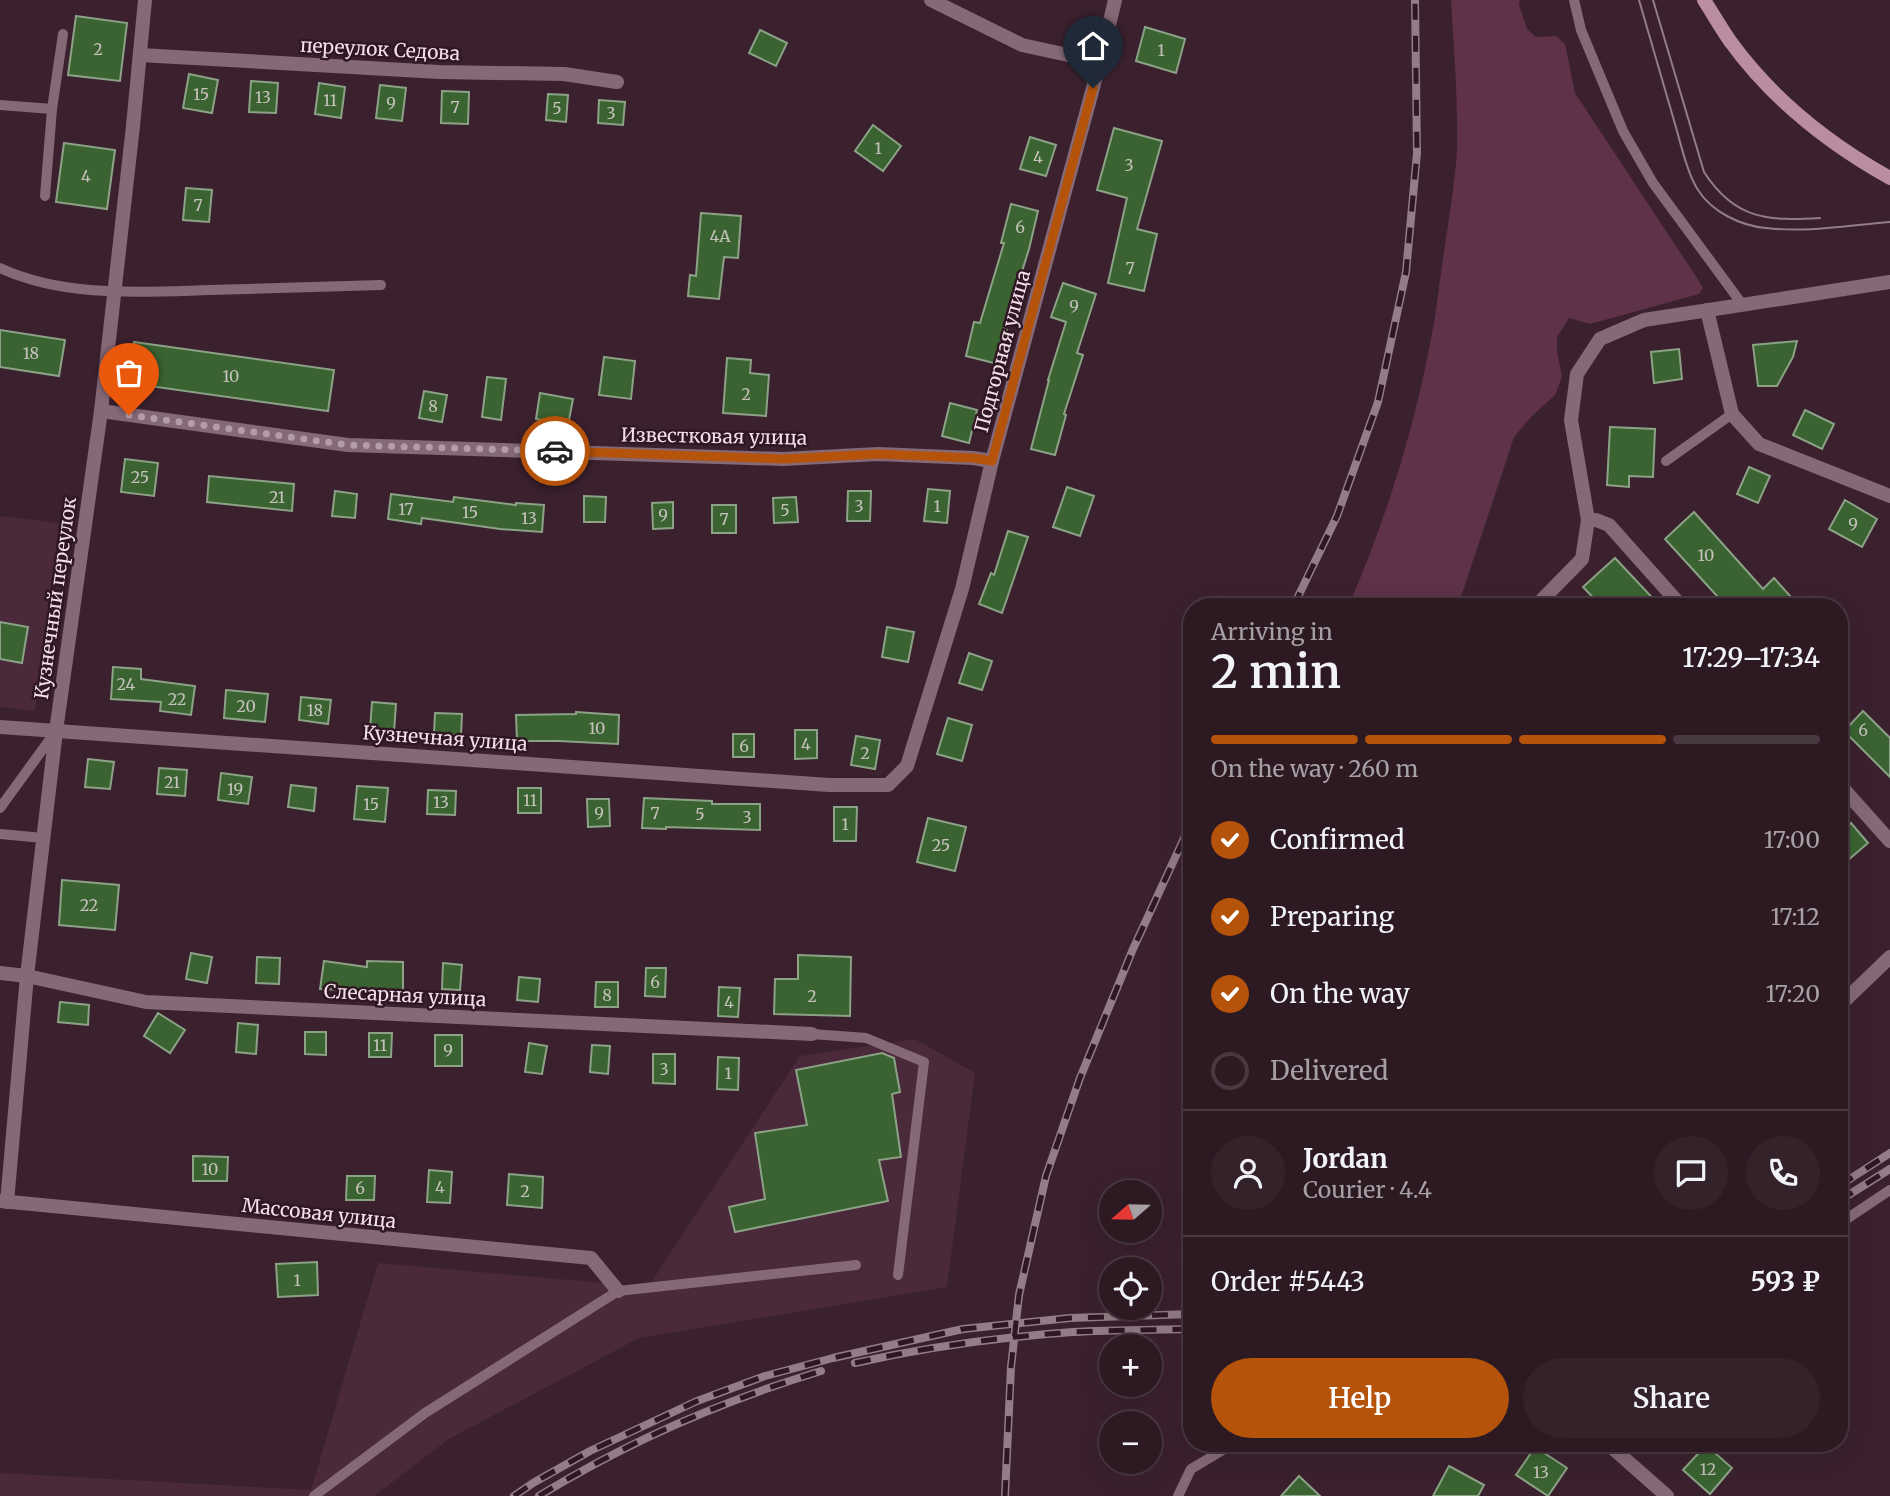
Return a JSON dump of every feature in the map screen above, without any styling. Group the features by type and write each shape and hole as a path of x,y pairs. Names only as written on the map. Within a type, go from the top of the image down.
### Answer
{"main road":[{"path":"1704,0 1731,42 1775,93 1829,140 1890,178"}],"street":[{"name":"Кузнечный переулок","path":"4,1201 56,731 115,292 145,0"},
{"path":"930,0 1022,44 1100,62"},
{"name":"Подгорная улица","path":"888,785 907,766 962,589 992,461 1115,0"},
{"name":"переулок Седова","path":"141,55 439,72 564,74 617,82"},
{"path":"1544,598 1582,559 1588,520 1570,420 1577,374 1601,339 1644,320 1890,282"},
{"path":"1707,310 1732,414 1759,443 1890,496"},
{"name":"Известковая улица","path":"101,411 348,445 783,459 878,454 992,461"},
{"path":"1588,520 1609,525 1674,598"},
{"name":"Кузнечная улица","path":"0,727 829,785 888,785"},
{"path":"1848,794 1890,841"},
{"path":"1848,997 1890,957"},
{"name":"Слесарная улица","path":"0,973 27,976 146,1002 812,1034"},
{"name":"Массовая улица","path":"4,1201 591,1258 618,1291"},
{"path":"1617,1452 1667,1496"}],"lane":[{"path":"1574,0 1581,30 1623,131 1653,183 1742,304"},
{"path":"45,196 52,109 64,34"},
{"path":"0,105 52,109"},
{"path":"0,268 69,288 115,292 381,285"},
{"path":"1666,461 1732,414"},
{"path":"0,808 56,731"},
{"path":"0,834 43,838"},
{"path":"812,1034 866,1038 924,1062 898,1275"},
{"path":"1848,1218 1890,1190"},
{"path":"314,1496 425,1413 618,1291 856,1265"},
{"path":"1178,1496 1191,1469 1220,1452"}],"shaded area":[{"path":"1451,0 1520,0 1519,5 1527,29 1536,37 1556,36 1565,44 1575,93 1703,288 1699,294 1590,324 1569,318 1557,337 1562,377 1555,395 1514,437 1460,598 1352,598 1398,473 1425,368 1453,191 1457,149"},
{"path":"0,516 59,523 35,711 0,707"},
{"path":"915,1039 975,1073 947,1287 639,1338 449,1439 374,1496 0,1496 0,1473 311,1490 378,1263 648,1287 800,1056"}],"building":[{"path":"76,16 127,23 120,81 68,75"},
{"path":"1145,27 1185,39 1176,73 1136,61"},
{"path":"760,30 787,43 776,66 749,53"},
{"path":"189,74 218,80 212,113 183,108"},
{"path":"251,81 278,83 276,113 249,112"},
{"path":"319,83 345,87 341,118 315,114"},
{"path":"380,85 406,88 402,121 376,118"},
{"path":"442,91 469,92 468,124 441,123"},
{"path":"548,94 568,95 566,122 546,120"},
{"path":"599,100 625,102 623,125 598,123"},
{"path":"873,125 901,146 883,171 855,151"},
{"path":"1114,128 1162,141 1137,229 1157,234 1144,291 1108,283 1127,198 1097,190"},
{"path":"1030,137 1056,145 1046,176 1020,169"},
{"path":"64,143 115,150 107,209 56,202"},
{"path":"186,188 212,190 209,222 183,220"},
{"path":"1011,204 1038,211 1004,329 1007,330 998,364 966,356 974,322 980,323 1004,243 1001,243"},
{"path":"701,213 741,216 738,258 724,257 719,299 688,296 690,275 696,276"},
{"path":"1063,283 1096,294 1077,353 1083,355 1064,414 1066,415 1055,455 1031,449 1066,322 1051,317"},
{"path":"0,330 65,340 59,376 0,367"},
{"path":"1797,341 1793,357 1777,386 1758,386 1753,345"},
{"path":"134,342 334,370 328,411 128,383"},
{"path":"1679,349 1682,379 1654,383 1651,352"},
{"path":"604,357 635,361 631,399 599,395"},
{"path":"727,358 751,360 750,373 769,375 766,416 723,413"},
{"path":"487,377 506,379 501,420 482,417"},
{"path":"424,391 447,395 442,422 419,418"},
{"path":"540,393 573,399 568,425 536,419"},
{"path":"950,403 977,410 969,443 942,436"},
{"path":"1805,410 1834,424 1822,449 1793,435"},
{"path":"1610,427 1655,429 1653,477 1629,476 1629,487 1607,485"},
{"path":"125,459 158,463 154,496 121,492"},
{"path":"1749,467 1770,476 1758,503 1737,494"},
{"path":"209,476 294,484 292,511 207,502"},
{"path":"1067,487 1094,496 1080,536 1053,527"},
{"path":"928,489 950,491 947,523 924,521"},
{"path":"335,491 357,494 355,518 332,516"},
{"path":"848,491 871,491 870,521 847,521"},
{"path":"391,494 453,502 454,497 516,505 544,505 542,532 422,518 421,524 388,519"},
{"path":"584,496 606,497 605,522 584,522"},
{"path":"796,497 798,522 774,523 773,498"},
{"path":"1845,500 1877,519 1862,547 1829,529"},
{"path":"673,502 673,528 653,529 652,503"},
{"path":"712,505 736,505 736,533 712,533"},
{"path":"1694,512 1763,589 1774,578 1792,598 1719,598 1665,539"},
{"path":"1008,531 1028,537 1002,613 979,604 991,573 994,575"},
{"path":"1615,558 1653,598 1593,598 1583,587"},
{"path":"0,622 28,627 22,663 0,659"},
{"path":"887,627 914,632 908,662 882,657"},
{"path":"969,653 992,661 982,690 959,683"},
{"path":"113,667 141,669 141,679 195,686 191,715 160,711 161,702 111,699"},
{"path":"226,690 268,694 265,722 224,718"},
{"path":"301,697 331,700 328,724 299,720"},
{"path":"372,702 396,704 394,732 370,730"},
{"path":"1863,711 1890,738 1890,777 1848,735 1848,727"},
{"path":"576,712 619,715 618,744 517,741 516,715"},
{"path":"435,713 462,714 461,735 434,734"},
{"path":"948,718 972,725 962,761 937,754"},
{"path":"795,730 817,730 817,758 795,759"},
{"path":"733,734 754,734 754,757 733,757"},
{"path":"856,736 880,740 875,769 851,765"},
{"path":"88,759 114,762 110,789 85,787"},
{"path":"159,768 187,770 185,796 157,794"},
{"path":"221,773 252,777 248,804 218,800"},
{"path":"291,785 316,788 314,811 288,807"},
{"path":"357,786 388,788 385,822 354,819"},
{"path":"518,788 541,788 541,813 518,813"},
{"path":"428,790 456,791 455,815 427,814"},
{"path":"644,798 712,801 712,804 760,804 760,830 642,828"},
{"path":"587,799 609,799 610,826 588,827"},
{"path":"834,807 857,807 856,841 834,841"},
{"path":"928,818 966,827 955,871 917,862"},
{"path":"1851,823 1868,843 1848,860 1848,826"},
{"path":"62,880 119,885 115,930 59,925"},
{"path":"191,953 212,957 207,983 186,979"},
{"path":"798,955 851,957 850,1016 774,1014 775,979 798,979"},
{"path":"257,957 280,958 279,984 256,983"},
{"path":"324,961 367,967 367,961 403,962 403,992 320,989"},
{"path":"443,963 462,965 460,990 442,989"},
{"path":"646,968 666,968 665,997 645,996"},
{"path":"519,977 540,979 538,1002 517,1000"},
{"path":"596,982 618,982 618,1007 595,1007"},
{"path":"719,987 740,988 738,1017 718,1016"},
{"path":"60,1002 89,1005 88,1025 58,1022"},
{"path":"158,1013 185,1030 170,1053 144,1036"},
{"path":"238,1023 258,1025 256,1054 236,1052"},
{"path":"305,1032 326,1032 326,1055 305,1054"},
{"path":"369,1033 392,1033 391,1057 369,1057"},
{"path":"435,1035 462,1035 462,1066 435,1066"},
{"path":"529,1043 547,1046 542,1074 525,1072"},
{"path":"592,1045 610,1046 608,1074 590,1072"},
{"path":"882,1053 894,1058 900,1092 892,1094 901,1157 879,1160 888,1201 735,1232 729,1207 765,1199 755,1133 807,1125 796,1070"},
{"path":"653,1054 675,1054 675,1084 653,1083"},
{"path":"718,1057 739,1058 738,1090 717,1089"},
{"path":"193,1156 228,1157 227,1181 193,1181"},
{"path":"429,1170 452,1172 450,1203 427,1202"},
{"path":"509,1174 543,1177 542,1208 507,1205"},
{"path":"347,1176 375,1176 374,1200 346,1200"},
{"path":"317,1262 318,1295 278,1297 276,1264"},
{"path":"1532,1452 1543,1452 1567,1468 1548,1496 1516,1475"},
{"path":"1700,1452 1714,1452 1732,1468 1710,1494 1683,1470"},
{"path":"1449,1466 1484,1485 1478,1496 1433,1496"},
{"path":"1299,1476 1320,1496 1281,1496"}],"tram line":[{"path":"1639,0 1687,167 1698,190 1711,205 1737,221 1766,228 1812,229 1890,222"},
{"path":"1653,0 1704,172 1716,188 1728,200 1754,214 1784,219 1820,218"}],"railway":[{"path":"1297,598 1337,516 1378,402 1406,272 1417,153 1415,0"},
{"path":"1005,1496 1011,1367 1019,1295 1046,1176 1080,1078 1133,949 1183,841"},
{"path":"1848,1180 1890,1153"},
{"path":"1848,1195 1890,1169"},
{"path":"514,1496 590,1451 697,1401 765,1376 963,1329 1070,1318 1183,1314"},
{"path":"855,1363 936,1347 1018,1337 1073,1332 1183,1329"},
{"path":"539,1496 606,1458 711,1409 821,1371"}],"way so far":[{"path":"129,415 348,445 555,451"}],"route":[{"path":"555,451 783,459 878,454 992,461 1093,88"}]}
